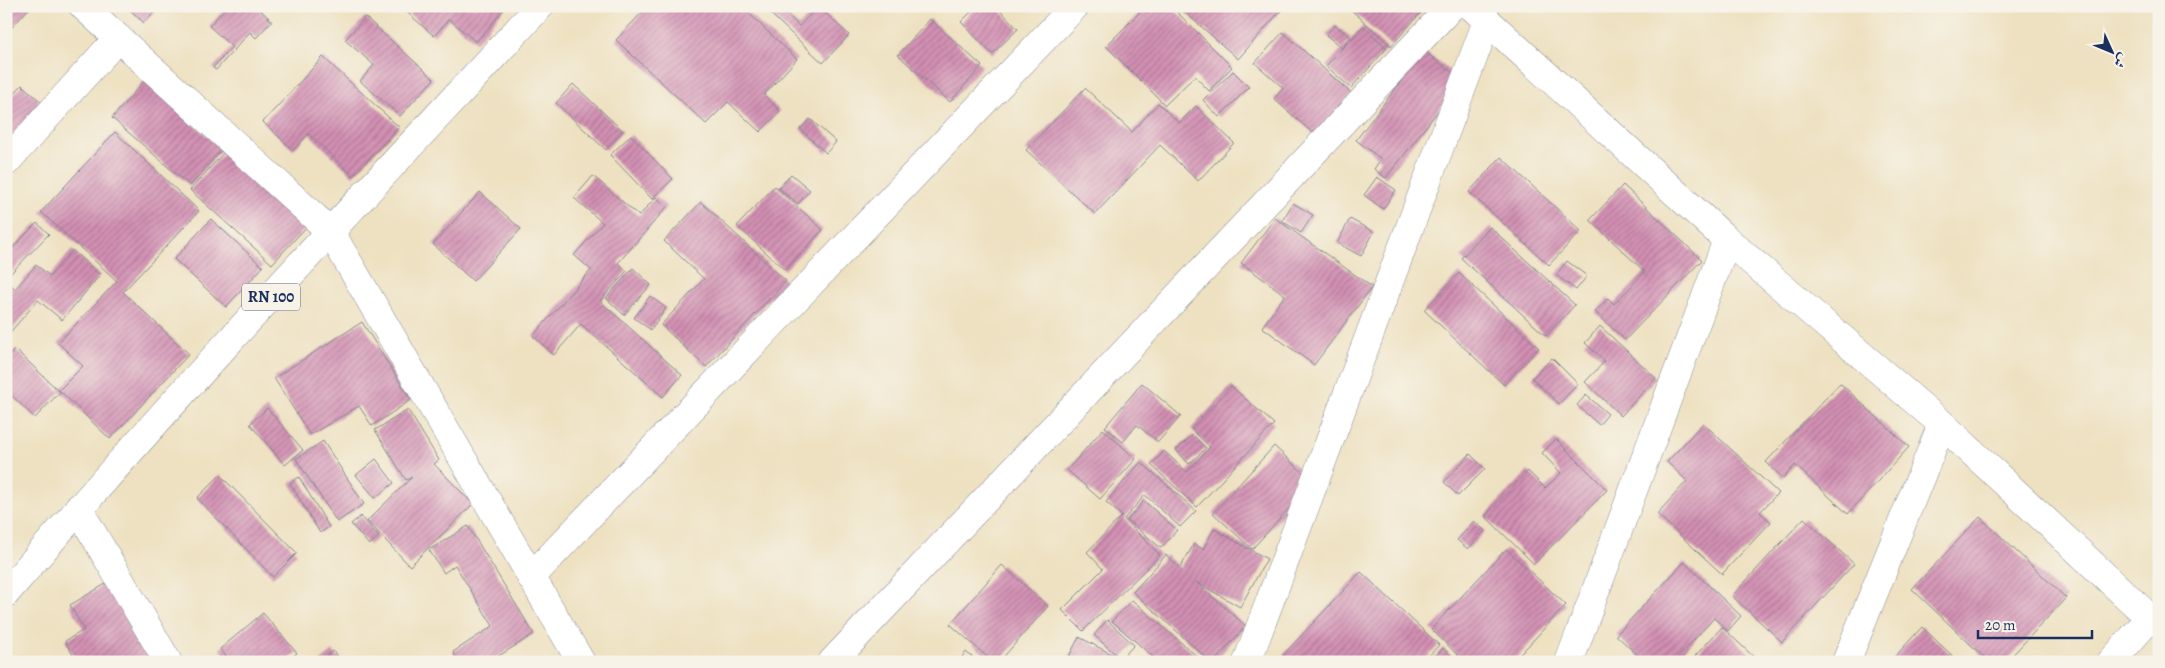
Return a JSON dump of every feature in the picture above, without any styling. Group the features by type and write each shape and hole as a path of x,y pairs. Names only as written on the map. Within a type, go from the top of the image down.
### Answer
{"street":[{"path":"83,6 330,231 581,662"},
{"name":"RN 100","path":"6,593 78,508 330,231 540,6"},
{"path":"531,577 1075,6"},
{"path":"832,662 1452,6"},
{"path":"1246,662 1479,14 1727,240 1942,424 2154,622 2111,662"},
{"path":"6,162 118,38"},
{"path":"1569,662 1727,240"},
{"path":"1846,662 1942,424"},
{"path":"78,508 168,662"}],"building":[{"path":"6,6 31,6 6,34"},
{"path":"126,6 159,6 144,23"},
{"path":"227,6 256,6 272,21 256,38 250,32 216,70 213,68 232,47 209,26"},
{"path":"400,6 507,6 476,42 449,19 434,36"},
{"path":"648,6 741,6 797,59 764,95 780,111 760,132 728,102 706,124 616,40"},
{"path":"762,6 784,6 781,9 799,26 818,6 849,35 823,63"},
{"path":"977,6 996,6 1018,29 992,54 961,22"},
{"path":"1146,6 1171,6 1232,67 1209,91 1195,76 1165,105 1106,46"},
{"path":"1178,6 1281,6 1283,8 1238,59"},
{"path":"1347,6 1427,6 1391,46"},
{"path":"365,17 434,79 400,116 360,81 374,65 345,40"},
{"path":"930,19 982,66 950,102 898,55"},
{"path":"1335,25 1351,37 1342,48 1326,35"},
{"path":"1363,26 1387,48 1351,88 1326,66"},
{"path":"1283,32 1352,94 1315,135 1274,99 1283,88 1255,63"},
{"path":"1424,51 1462,80 1386,178 1374,169 1381,159 1356,140"},
{"path":"323,57 399,127 353,176 309,134 293,150 263,122"},
{"path":"1233,71 1249,87 1219,117 1203,100"},
{"path":"144,81 222,149 190,186 112,118"},
{"path":"573,84 623,131 606,150 556,103"},
{"path":"22,85 48,108 6,154 6,102"},
{"path":"1085,88 1132,132 1158,103 1179,123 1196,106 1234,143 1198,181 1160,145 1095,214 1026,150"},
{"path":"810,119 836,142 826,153 800,129"},
{"path":"115,132 199,211 123,292 189,354 110,439 59,390 83,366 58,343 117,281 41,212"},
{"path":"631,135 673,179 652,199 610,155"},
{"path":"228,148 310,223 272,264 190,190"},
{"path":"1501,157 1581,231 1549,265 1469,192"},
{"path":"791,174 810,190 798,204 779,188"},
{"path":"593,176 639,216 656,197 667,207 618,263 627,271 600,301 682,375 663,397 581,324 554,355 533,336 591,270 574,255 603,223 574,198"},
{"path":"1377,177 1396,190 1383,209 1364,195"},
{"path":"1623,185 1702,260 1625,340 1595,312 1608,298 1614,304 1645,272 1590,220"},
{"path":"775,186 823,230 785,270 737,226"},
{"path":"480,192 521,229 473,281 433,244"},
{"path":"701,202 786,281 706,367 661,325 704,279 664,241"},
{"path":"1293,203 1313,215 1301,233 1282,221"},
{"path":"1275,218 1372,287 1314,365 1262,327 1285,295 1241,263"},
{"path":"211,219 263,267 226,307 174,259"},
{"path":"1350,219 1374,232 1361,256 1337,243"},
{"path":"37,223 49,234 9,275 6,272 6,254"},
{"path":"1490,227 1575,305 1546,336 1461,258"},
{"path":"72,250 100,275 62,320 38,300 6,337 6,281 15,289 36,265 50,276"},
{"path":"1567,261 1587,276 1576,290 1556,275"},
{"path":"633,268 651,285 624,315 606,298"},
{"path":"1459,273 1539,348 1504,385 1424,310"},
{"path":"650,296 666,308 651,330 634,318"},
{"path":"362,322 411,400 372,426 359,406 310,435 274,378"},
{"path":"1600,326 1656,378 1621,416 1585,382 1605,361 1585,343"},
{"path":"15,349 60,392 35,418 6,390 6,359"},
{"path":"1552,358 1578,384 1559,404 1532,378"},
{"path":"1142,383 1181,416 1158,442 1137,425 1123,442 1105,427"},
{"path":"1840,383 1909,447 1848,514 1795,465 1783,478 1766,462"},
{"path":"1231,386 1274,424 1197,507 1151,465 1164,451 1187,472 1210,447 1191,429"},
{"path":"1586,395 1608,414 1599,425 1577,405"},
{"path":"267,408 303,450 285,465 250,424"},
{"path":"408,410 439,460 434,464 473,504 410,566 367,521 412,477 406,480 375,430"},
{"path":"1703,423 1778,493 1760,512 1771,522 1722,574 1657,514 1687,481 1667,462"},
{"path":"1103,429 1136,459 1100,499 1067,470"},
{"path":"1193,435 1206,448 1189,464 1176,450"},
{"path":"1556,439 1607,490 1534,564 1485,516 1528,471 1545,488 1561,473 1542,453"},
{"path":"323,441 364,504 337,522 296,459"},
{"path":"1274,446 1313,482 1252,549 1213,513"},
{"path":"1470,454 1485,469 1458,496 1444,482"},
{"path":"376,459 394,483 375,498 356,475"},
{"path":"1141,462 1196,511 1180,527 1145,495 1124,519 1160,555 1083,631 1062,610 1103,569 1087,552 1122,516 1106,502"},
{"path":"220,475 297,553 273,577 197,498"},
{"path":"299,477 329,527 320,533 290,483"},
{"path":"1144,501 1177,530 1161,548 1127,520"},
{"path":"361,516 379,537 369,545 351,524"},
{"path":"1980,517 2066,598 2006,662 1989,662 1912,589"},
{"path":"1804,518 1854,564 1782,642 1732,596"},
{"path":"1474,521 1485,531 1468,549 1457,540"},
{"path":"468,526 534,634 489,662 458,662 453,652 493,626 455,565 444,573 429,550"},
{"path":"1214,529 1267,559 1240,607 1196,582 1246,626 1214,662 1211,662 1133,592 1166,555 1180,568 1194,544 1203,549"},
{"path":"1506,549 1566,605 1513,662 1465,662 1431,629"},
{"path":"1684,562 1741,616 1728,631 1714,618 1674,662 1645,662 1616,635"},
{"path":"1002,565 1048,606 999,662 993,662 950,624"},
{"path":"1361,572 1439,645 1423,662 1290,662 1283,655"},
{"path":"109,582 154,662 77,662 65,641 84,630 70,605"},
{"path":"1132,600 1199,658 1195,662 1159,662 1112,621"},
{"path":"263,613 297,653 286,662 231,662 220,649"},
{"path":"1107,620 1134,645 1121,659 1094,635"},
{"path":"1722,627 1759,662 1699,662 1695,656"},
{"path":"1922,627 1959,662 1890,662"},
{"path":"1079,637 1123,660 1126,662 1066,662"},
{"path":"1443,648 1458,662 1431,662"},
{"path":"333,651 342,662 320,662"},
{"path":"966,652 978,662 958,662"}]}
